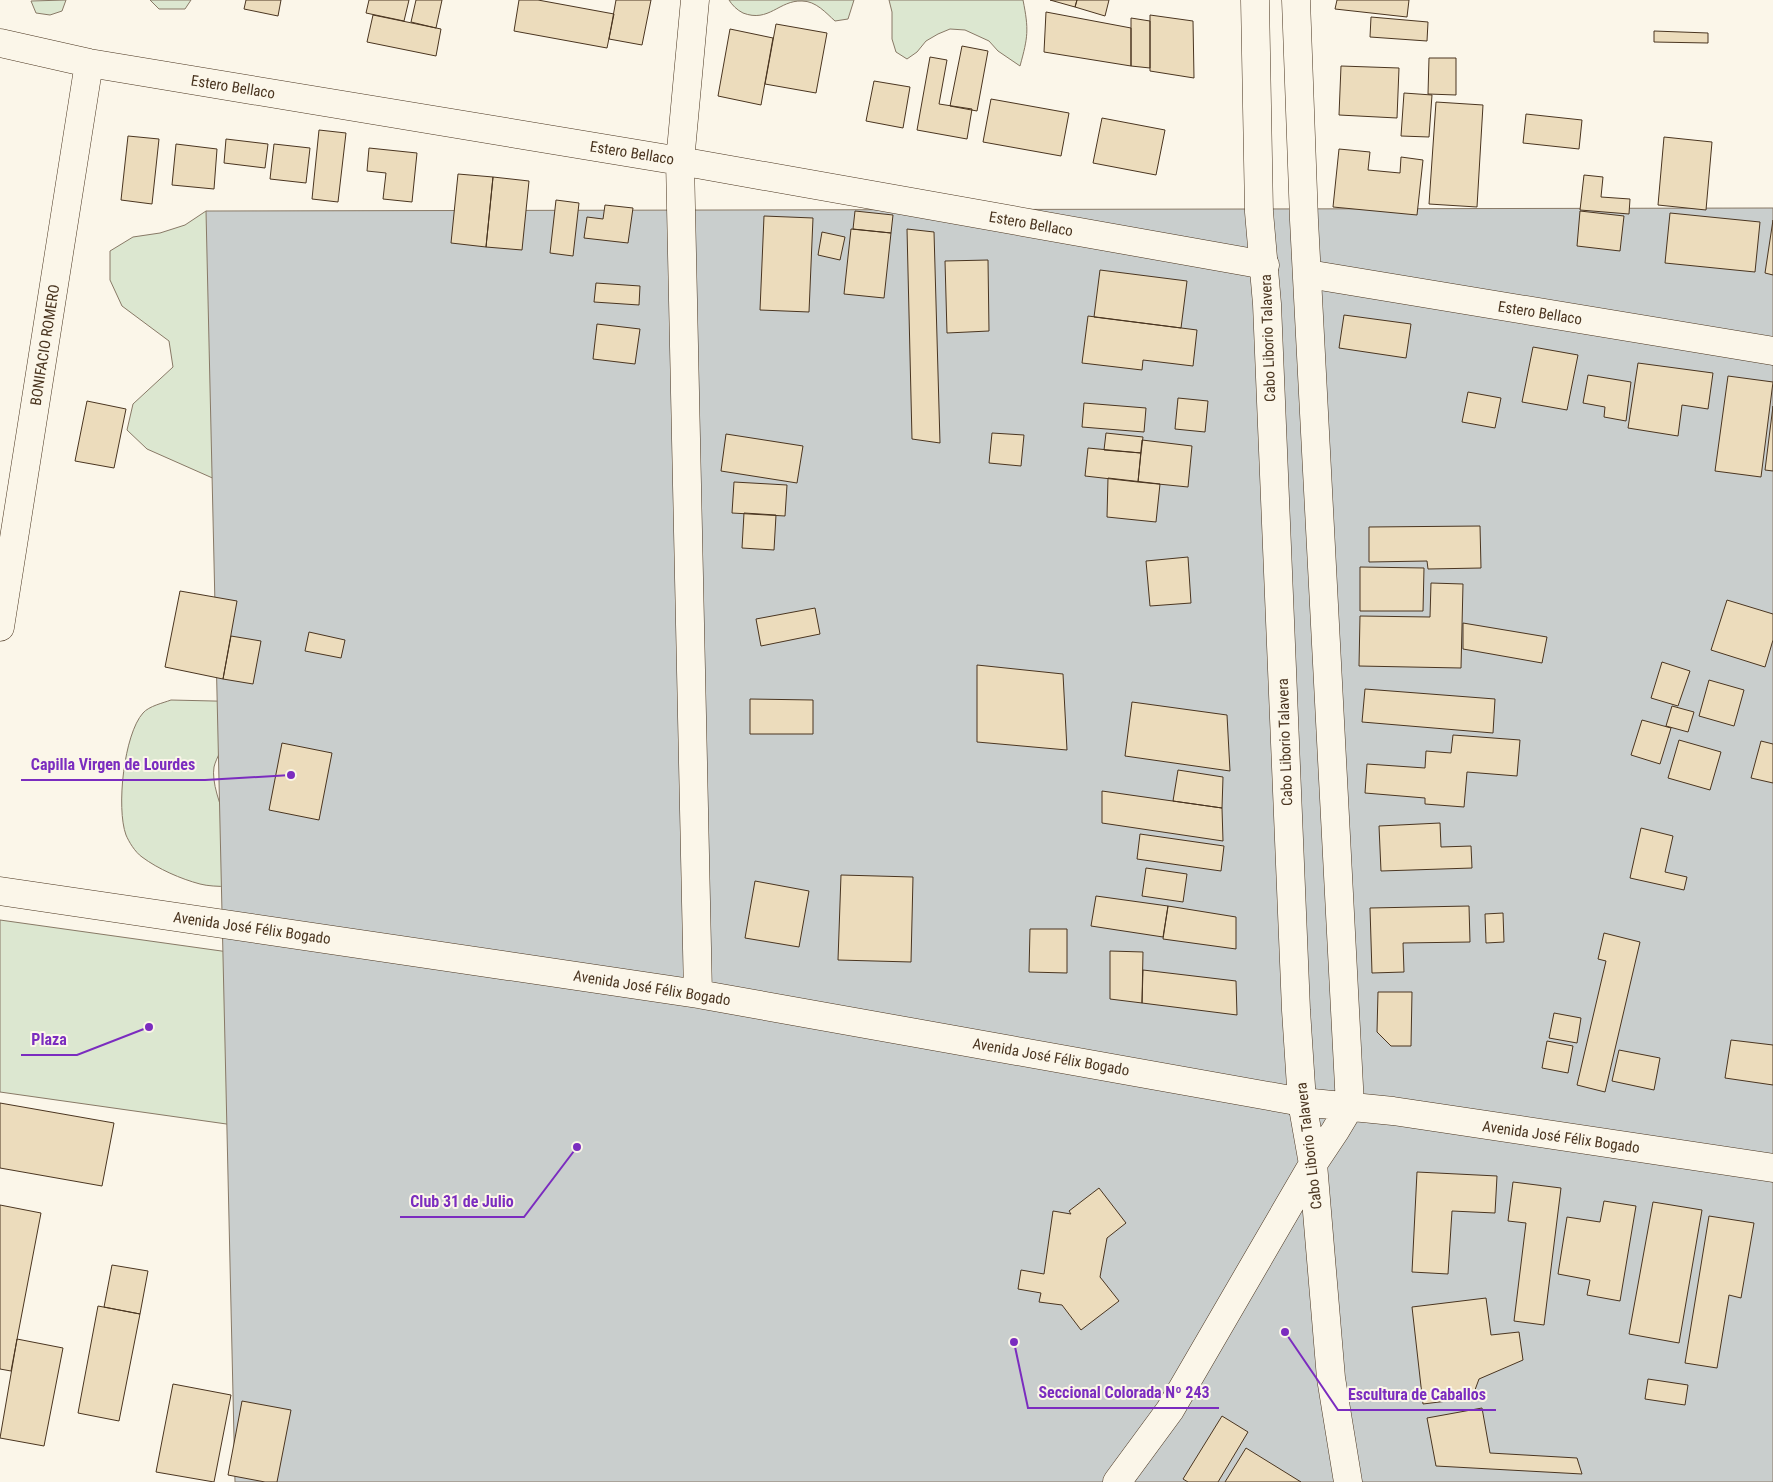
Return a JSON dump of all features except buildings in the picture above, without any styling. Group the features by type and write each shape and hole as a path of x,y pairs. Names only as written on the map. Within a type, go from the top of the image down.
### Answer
{"main road":[{"path":"696,0 680,161 698,994"},
{"name":"Cabo Liborio Talavera","path":"1254,0 1259,212 1265,264 1294,984 1302,1102 1313,1164 1331,1378 1348,1482"},
{"path":"1117,1482 1170,1410 1313,1164 1336,1131 1350,1106 1296,0"},
{"name":"Estero Bellaco","path":"0,42 89,63 680,161 1265,264"},
{"name":"BONIFACIO ROMERO","path":"0,626 89,63"},
{"name":"Estero Bellaco","path":"1308,274 1773,351"},
{"name":"Avenida José Félix Bogado","path":"0,890 698,994 1302,1102 1393,1111 1773,1168"}],"green space":[{"path":"66,0 62,11 50,15 36,13 31,1"},
{"path":"150,0 191,0 185,9 159,9"},
{"path":"729,0 854,0 848,19 835,21 812,3 802,1 787,4 760,15 752,15 743,13 733,6"},
{"path":"889,0 1023,0 1027,33 1020,66 998,51 989,41 965,30 950,29 926,41 917,52 907,59 896,52 892,39 892,12"},
{"path":"206,211 249,246 226,484 147,449 127,430 133,404 173,367 169,341 122,306 110,280 110,251 133,237 160,233 185,225"},
{"path":"171,700 256,702 232,733 221,751 214,767 214,779 222,810 258,886 213,886 185,879 162,869 142,857 127,838 123,823 122,790 131,737 136,723 143,713 152,707"},
{"path":"0,920 307,963 283,1132 0,1092"}],"shaded area":[{"path":"1773,208 1773,1482 235,1482 206,211"}],"place":[{"name":"Capilla Virgen de Lourdes","path":"291,775"},
{"name":"Plaza","path":"149,1027"},
{"name":"Club 31 de Julio","path":"577,1147"},
{"name":"Escultura de Caballos","path":"1285,1332"},
{"name":"Seccional Colorada Nº 243","path":"1014,1342"}]}
